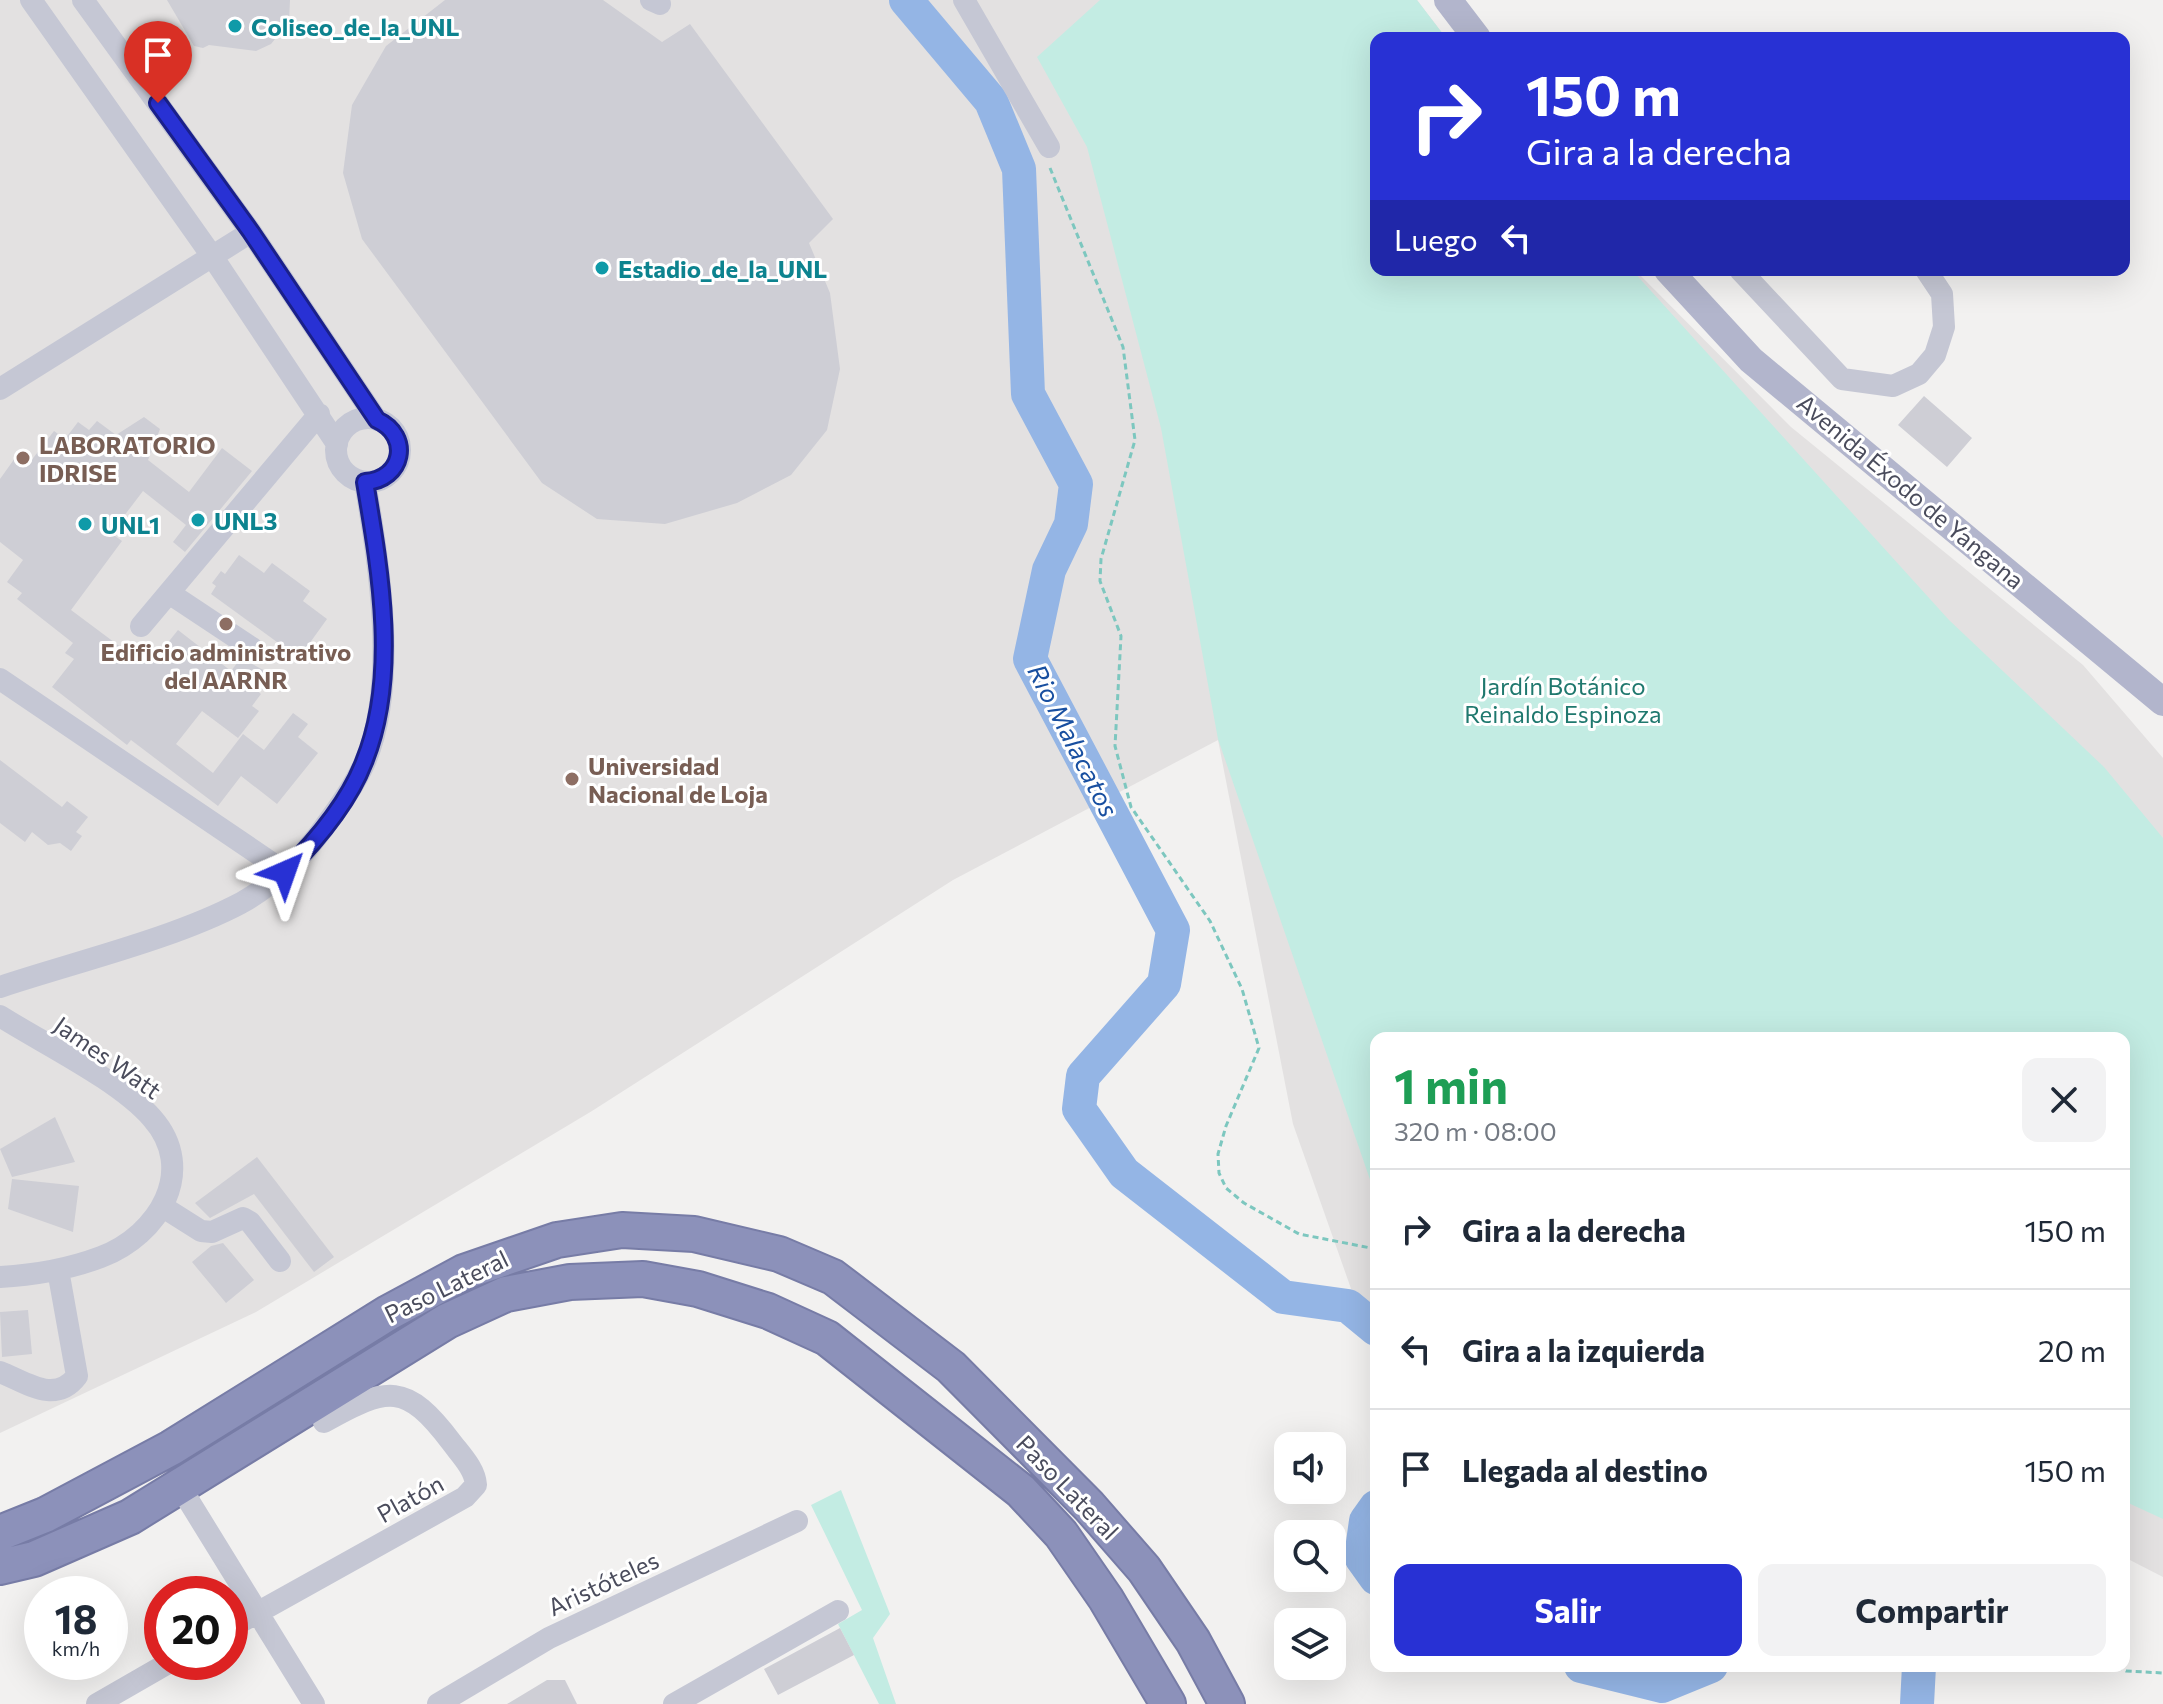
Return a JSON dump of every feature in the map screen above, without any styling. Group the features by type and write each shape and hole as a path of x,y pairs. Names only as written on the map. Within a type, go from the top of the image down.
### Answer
{"highway":[{"name":"Paso Lateral","path":"0,1533 45,1515 171,1448 388,1313 464,1272 557,1240 622,1230 694,1234 779,1254 833,1277 951,1367 1089,1506 1144,1569 1193,1641 1227,1704"},
{"name":"Paso Lateral","path":"0,1567 34,1559 89,1537 163,1498 179,1485 447,1321 506,1294 570,1282 643,1279 698,1289 768,1311 827,1338 1021,1491 1061,1534 1106,1599 1168,1704"}],"main road":[{"path":"1448,0 1472,32"},
{"name":"Avenida Éxodo de Yangana","path":"1674,276 1751,360 2163,702"}],"street":[{"path":"31,0 319,414 337,444 340,465 346,473 365,482 385,477 398,461 399,440 386,424 377,420 352,423 337,444"},
{"path":"83,0 251,232 377,420"},
{"path":"964,0 1049,155"},
{"path":"0,389 251,232"},
{"path":"1746,276 1842,379 1893,386 1919,374 1935,355 1944,327 1942,294 1930,276"},
{"path":"141,626 319,414"},
{"path":"0,987 206,919 243,902 285,872 311,845 344,800 365,762 380,696 384,646 374,536 365,482"},
{"path":"169,593 252,648"},
{"path":"0,679 285,872"},
{"name":"James Watt","path":"0,1016 121,1092 152,1118 170,1148 175,1169 163,1207 150,1224 114,1250 58,1270 0,1277"},
{"path":"163,1207 201,1231 212,1232 243,1218 280,1261"},
{"path":"0,1372 47,1391 70,1385 77,1376 58,1270"},
{"name":"Platón","path":"248,1618 465,1497 476,1485 464,1459 417,1402 401,1396 370,1399 324,1422"},
{"path":"179,1485 314,1704"},
{"name":"Aristóteles","path":"438,1704 549,1638 797,1521"},
{"path":"674,1704 838,1611"},
{"path":"97,1704 144,1677"}],"path":[{"path":"1049,155 1123,347 1135,440 1101,559 1100,581 1121,636 1115,746 1131,807 1210,921 1242,989 1259,1048 1226,1126 1218,1154 1219,1173 1226,1188 1244,1203 1299,1234 1370,1248"},
{"path":"2130,1671 2163,1673"}],"shaded area":[{"name":"Universidad Nacional de Loja","path":"0,0 1417,0 1441,32 1370,32 1370,276 1641,276 1791,427 2083,665 2163,758 2163,1577 2130,1560 2130,1032 1370,1032 1370,1334 1361,1317 1293,1124 1218,740 953,880 592,1111 256,1312 0,1433"}],"green space":[{"name":"Jardín Botánico Reinaldo Espinoza","path":"1100,0 1417,0 1441,32 1370,32 1370,276 1637,276 1949,620 2104,767 2163,838 2163,1519 2130,1504 2130,1032 1370,1032 1370,1180 1218,739 1161,428 1087,147 1037,57"},
{"path":"841,1490 890,1614 873,1638 896,1704 879,1704 838,1624 862,1610 811,1505"}],"building":[{"name":"Coliseo_de_la_UNL","path":"167,0 290,0 289,22 271,44 256,51 209,45 203,48 194,46"},
{"name":"Estadio_de_la_UNL","path":"445,0 603,0 662,42 690,24 833,219 809,243 830,293 840,369 827,430 791,475 737,503 665,524 597,519 542,483 362,239 343,173 352,105 386,46"},
{"path":"1924,396 1972,438 1947,467 1898,425"},
{"path":"144,417 160,429 148,460 189,492 222,448 252,471 185,552 173,542 186,525 143,491 111,533 122,541 71,610 134,657 140,649 154,660 178,630 231,671 241,658 267,672 254,688 261,694 252,706 259,711 238,738 202,711 176,744 213,773 243,734 264,750 293,713 308,724 298,737 318,753 277,804 241,776 218,806 131,740 127,745 52,687 74,659 65,653 73,643 17,599 22,593 7,582 23,560 0,542 0,479 15,458 27,466 54,431 65,439 78,422 89,430 97,421 116,435"},
{"path":"239,555 264,573 272,563 310,591 303,601 327,619 299,658 211,594 216,586 212,583 221,571 225,574"},
{"path":"0,760 62,807 67,801 88,817 76,832 82,836 71,851 60,843 48,845 32,832 25,842 0,823"},
{"path":"55,1117 75,1162 12,1177 0,1149"},
{"path":"257,1157 334,1257 314,1272 254,1194 210,1218 195,1203"},
{"path":"12,1179 79,1186 73,1232 8,1209"},
{"path":"223,1243 254,1280 226,1303 192,1262 211,1246"},
{"path":"28,1310 32,1354 2,1357 0,1312"},
{"path":"840,1628 854,1655 778,1695 764,1669"},
{"path":"547,1680 565,1680 577,1704 507,1704"}],"waterway":[{"name":"Rio Malacatos","path":"906,0 991,101 1019,169 1028,394 1076,484 1071,524 1049,570 1030,659 1173,930 1164,984 1083,1076 1079,1109 1124,1173 1283,1297 1348,1306 1370,1324"},
{"name":"Rio Malacatos","path":"1370,1515 1366,1521 1361,1557 1370,1570"},
{"name":"Rio Malacatos","path":"1605,1672 1662,1686 1696,1672"},
{"name":"Rio Malacatos","path":"1917,1704 1919,1672"}],"place":[{"name":"Coliseo_de_la_UNL","path":"235,26"},
{"name":"Estadio_de_la_UNL","path":"602,268"},
{"name":"LABORATORIO IDRISE","path":"23,458"},
{"name":"UNL3","path":"198,520"},
{"name":"UNL1","path":"85,524"},
{"name":"Edificio administrativo del AARNR","path":"226,624"},
{"name":"Universidad Nacional de Loja","path":"572,779"}],"route":[{"path":"158,103 251,232 377,420 394,431 399,440 398,461 393,470 385,477 365,482 374,536 384,646 380,696 365,762 344,800 311,845 285,872"}]}
